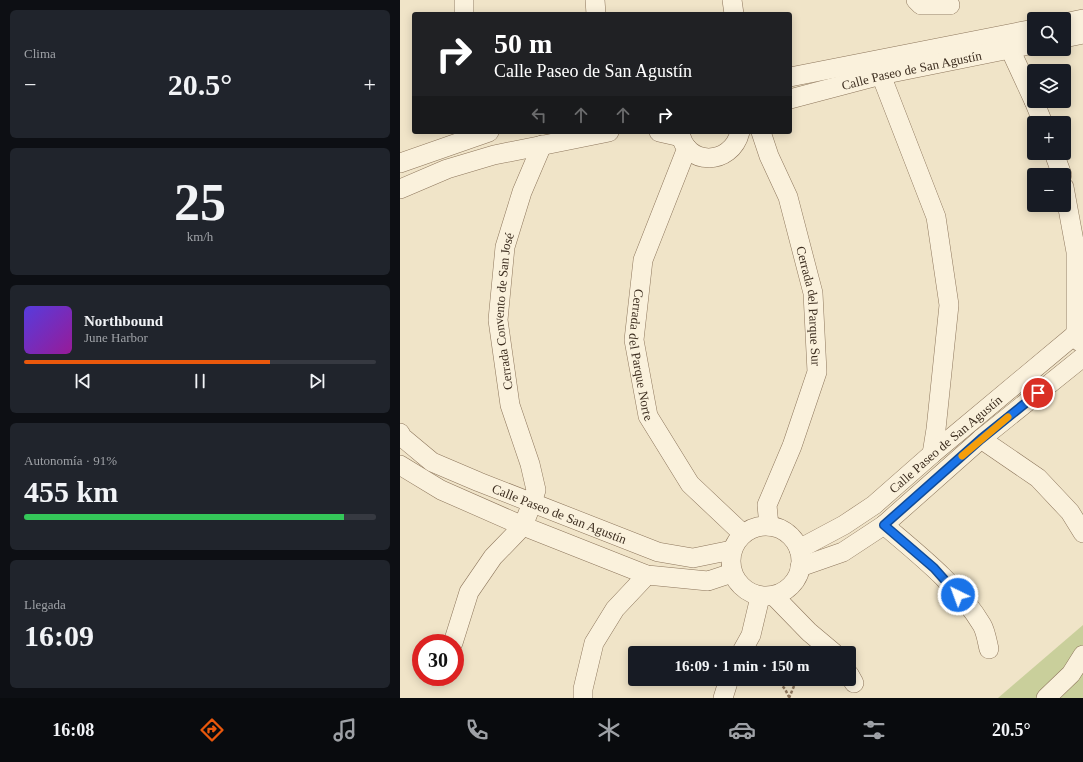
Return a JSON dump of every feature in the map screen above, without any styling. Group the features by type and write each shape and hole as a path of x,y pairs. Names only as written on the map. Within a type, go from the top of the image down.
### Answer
{"street":[{"path":"464,0 464,12"},
{"path":"595,0 596,12"},
{"path":"732,0 734,12"},
{"path":"916,0 921,5 950,5"},
{"path":"1071,22 1083,19"},
{"name":"Calle Paseo de San Agustín","path":"792,76 1027,30"},
{"path":"1071,37 1083,34"},
{"name":"Calle Paseo de San Agustín","path":"792,98 881,75 1027,45"},
{"path":"1010,49 1027,86"},
{"path":"881,75 936,218 949,305 932,454"},
{"path":"400,163 483,134"},
{"path":"400,189 454,167 494,155 600,134"},
{"path":"666,134 683,139 696,155 704,158 715,158 725,154 732,149 738,140 740,134"},
{"name":"Cerrada del Parque Sur","path":"762,134 769,156 788,197 813,293 817,372 792,446 767,505 769,526"},
{"name":"Cerrada del Parque Norte","path":"683,139 643,260 634,340 648,416 690,484 743,534"},
{"name":"Cerrada Convento de San José","path":"523,526 536,490 530,464 510,405 498,320 505,247 522,192 542,145"},
{"path":"1069,212 1076,252 1080,336"},
{"name":"Calle Paseo de San Agustín","path":"800,558 844,525 874,505 932,454 1080,336"},
{"name":"Calle Paseo de San Agustín","path":"800,558 843,552 884,525 981,439 1083,357"},
{"name":"Calle Paseo de San Agustín","path":"400,433 402,437 432,462 658,552 692,558 732,550"},
{"path":"981,439 1038,478 1070,512 1083,533"},
{"name":"Calle Paseo de San Agustín","path":"401,467 441,490 523,526 646,575 708,581 732,573"},
{"path":"884,525 934,568 966,604 982,626 989,649"},
{"path":"456,634 470,592 493,557 523,526"},
{"path":"745,646 767,597 785,591 791,587 798,577 800,558 791,536 787,532 776,527 769,526 757,526 743,534 735,543 730,562 732,573 739,584 749,593 767,597 826,646"},
{"path":"583,698 583,689 594,643 615,609 646,575"},
{"path":"1046,698 1071,674 1083,654"},
{"path":"723,698 727,686"}],"path":[{"path":"782,686 789,698"},
{"path":"789,698 794,686"}],"green space":[{"path":"1083,625 1083,698 998,698"}],"slow traffic":[{"path":"962,456 1008,417"}],"route":[{"path":"958,595 934,568 884,525 981,439 1038,393"}]}
